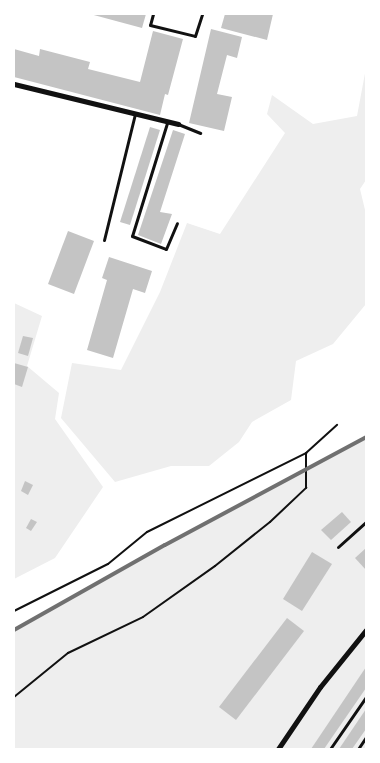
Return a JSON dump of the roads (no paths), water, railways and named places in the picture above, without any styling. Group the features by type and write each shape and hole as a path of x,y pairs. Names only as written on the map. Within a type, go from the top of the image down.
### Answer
{"street":[{"path":"14,84 167,123 178,124"},
{"path":"278,749 320,687 366,630"}],"lane":[{"path":"153,14 150,25 195,36 202,14"},
{"path":"104,240 135,114"},
{"path":"167,123 132,236 166,249 177,222"},
{"path":"178,124 200,133"},
{"path":"338,547 366,522"},
{"path":"330,749 366,697"},
{"path":"358,749 366,737"}],"railway":[{"path":"14,630 165,545 366,437"}]}
